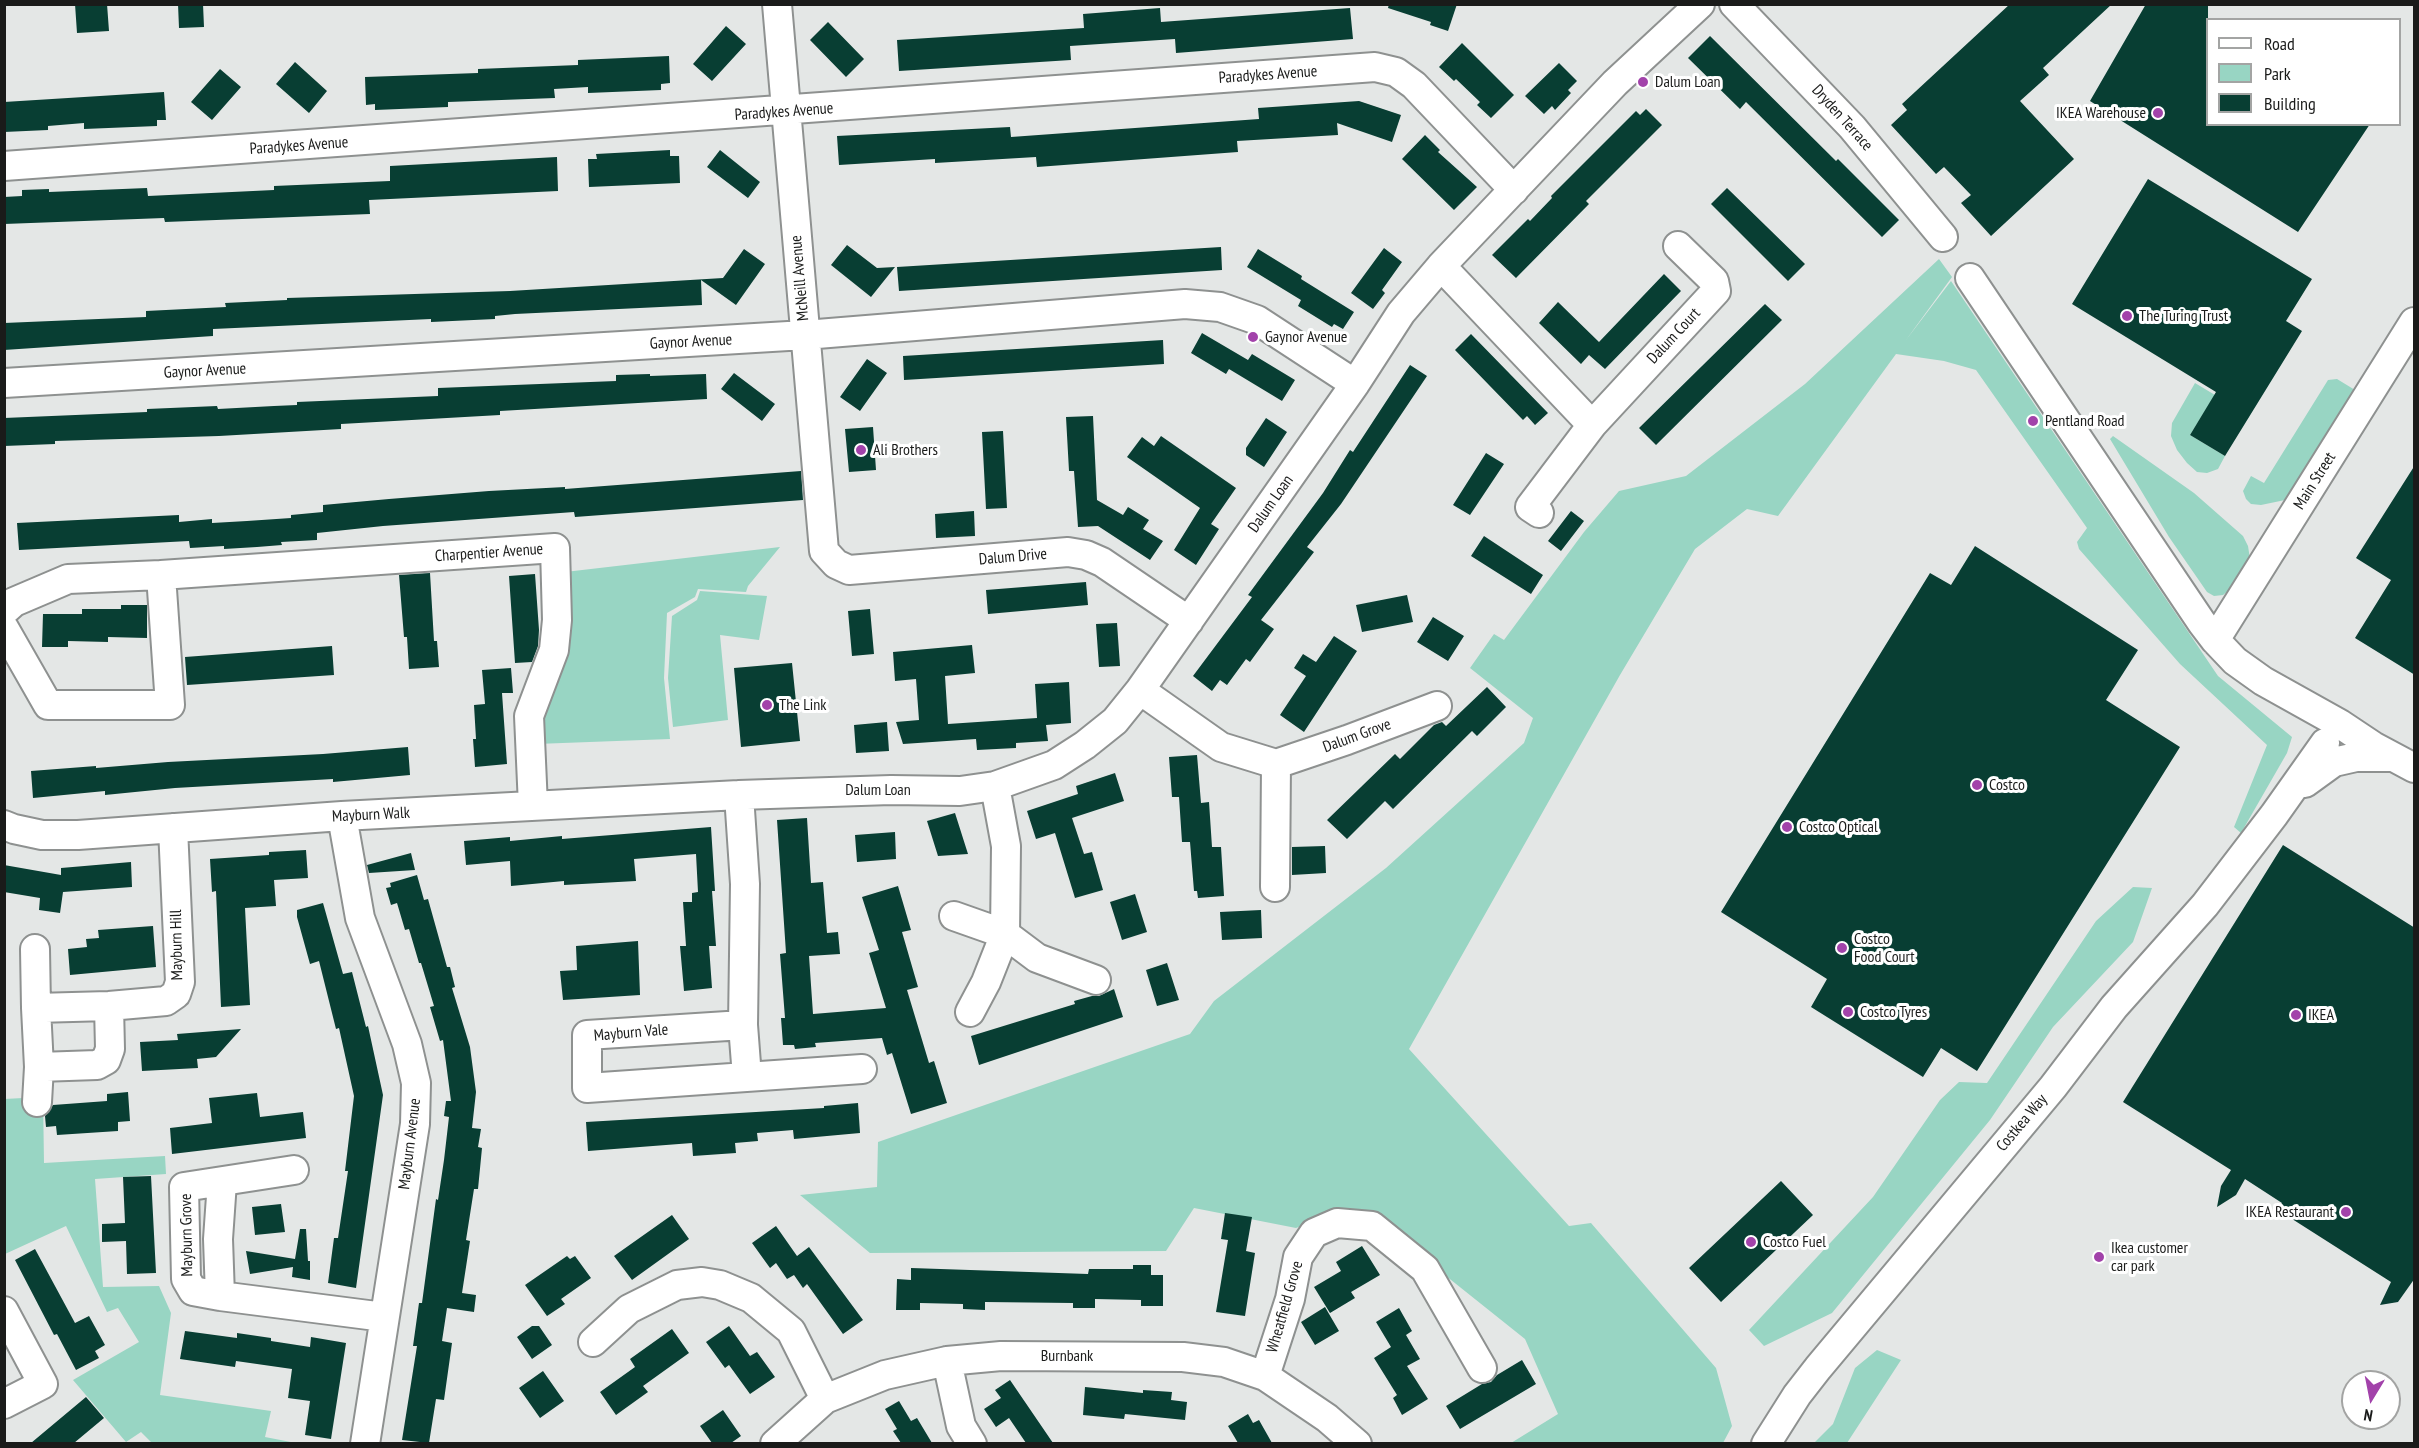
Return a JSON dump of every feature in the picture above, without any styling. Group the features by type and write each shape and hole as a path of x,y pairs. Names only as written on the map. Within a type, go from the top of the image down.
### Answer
{"street":[{"name":"McNeill Avenue","path":"777,4 825,551"},
{"name":"Dalum Loan","path":"739,795 891,790 960,791 995,786 1054,765 1085,745 1115,721 1189,621 1355,384 1401,313 1441,266 1615,83 1700,4"},
{"name":"Dryden Terrace","path":"1734,4 1852,127 1943,237"},
{"name":"Paradykes Avenue","path":"4,166 1375,68 1396,72 1414,86 1514,189"},
{"name":"Dalum Court","path":"1539,513 1530,507 1592,425 1716,291 1714,281 1678,246"},
{"path":"1441,266 1592,425"},
{"path":"1970,278 2195,613 2216,640 2235,661 2263,681 2393,757"},
{"name":"Gaynor Avenue","path":"4,383 805,335 1185,304 1220,307 1257,320 1355,384"},
{"name":"Main Street","path":"2216,640 2415,322"},
{"name":"Charpentier Avenue","path":"4,611 14,602 68,579 161,575 555,548 557,620 554,650 530,716 533,806"},
{"name":"Dalum Drive","path":"825,551 836,564 849,570 1068,552 1086,555 1102,562 1189,621"},
{"path":"4,628 48,705 170,705 161,575"},
{"path":"2263,681 2298,713 2325,743 2393,757"},
{"path":"1140,690 1221,747 1276,764 1275,887"},
{"name":"Dalum Grove","path":"1276,764 1437,706"},
{"name":"Costkea Way","path":"1766,1443 1797,1395 1825,1360 2053,1087 2114,1007 2205,905 2325,743"},
{"name":"Costkea Way","path":"2281,805 2311,778 2334,762 2356,757 2393,757"},
{"path":"970,1012 986,982 1005,934 1006,846 995,786"},
{"path":"739,795 745,884 743,1025 747,1077"},
{"name":"Mayburn Walk","path":"4,825 42,835 78,835 342,816 739,795"},
{"name":"Mayburn Avenue","path":"342,816 360,918 407,1044 416,1083 415,1124 364,1443"},
{"name":"Mayburn Hill","path":"36,1008 109,1006 166,1001 176,994 180,982 173,828"},
{"path":"954,916 1005,934 1036,958 1096,980"},
{"path":"34,949 39,1067 37,1102"},
{"path":"39,1067 97,1065 106,1060 110,1049 109,1006"},
{"name":"Mayburn Vale","path":"743,1025 587,1035 587,1088 862,1069"},
{"name":"Mayburn Grove","path":"294,1170 184,1187 186,1280 193,1291 384,1317"},
{"name":"Mayburn Grove","path":"220,1296 218,1239 222,1182"},
{"name":"Wheatfield Grove","path":"1265,1376 1290,1299 1298,1257 1314,1233 1337,1223 1372,1226 1425,1269 1482,1368"},
{"path":"593,1342 623,1301 677,1285 702,1282 720,1285 751,1298 791,1331 825,1399"},
{"path":"4,1311 43,1384 4,1404"},
{"name":"Burnbank","path":"775,1443 825,1399 885,1375 947,1361 1001,1356 1183,1357 1224,1362 1265,1376 1327,1418 1357,1443"},
{"path":"947,1361 961,1426 972,1443"}],"green space":[{"path":"1939,259 1952,277 1906,340 1951,281 2218,676 2292,737 2287,753 2241,833 2234,827 2267,745 2180,664 2079,549 2077,542 2087,528 1976,370 1944,361 1896,354 1778,516 1747,509 1695,549 1620,675 1409,1049 1569,1226 1591,1223 1716,1368 1732,1426 1723,1443 1511,1443 1558,1414 1525,1339 1426,1260 1325,1217 1296,1228 1194,1208 1166,1251 870,1253 800,1195 877,1187 878,1142 1190,1034 1214,1001 1386,868 1524,743 1533,718 1470,668 1494,634 1504,640 1584,532 1619,491 1686,476 1805,384"},
{"path":"2337,379 2355,390 2285,500 2261,505 2251,504 2243,491 2251,476 2264,483 2328,380"},
{"path":"2195,383 2215,395 2190,435 2225,456 2218,469 2207,473 2197,472 2187,463 2177,450 2171,436 2172,423"},
{"path":"2113,436 2194,493 2243,536 2248,546 2250,559 2233,587 2223,595 2214,596 2207,592 2169,537 2110,439"},
{"path":"780,547 748,586 746,592 698,589 695,597 667,613 664,678 670,739 536,744 565,572"},
{"path":"700,591 767,596 759,640 720,635 728,720 673,727 668,678 672,616 697,600"},
{"path":"2133,887 2152,888 2133,942 2053,1027 1990,1120 1832,1313 1764,1346 1749,1330 1873,1197 1940,1100 1959,1082 1987,1083 2096,921"},
{"path":"43,1097 44,1163 165,1156 166,1174 95,1179 103,1287 159,1286 171,1313 160,1395 271,1411 265,1437 296,1443 152,1443 141,1432 126,1442 73,1380 139,1342 118,1308 107,1312 66,1226 5,1254 4,1099"},
{"path":"1877,1350 1901,1360 1847,1443 1814,1443 1833,1424 1855,1368"}],"building":[{"path":"75,4 107,4 109,31 77,33"},
{"path":"178,4 203,4 204,27 179,28"},
{"path":"1389,4 1457,4 1448,31 1430,25 1431,22 1388,8"},
{"path":"2010,4 2112,4 2043,68 2049,75 2020,101 2074,159 1991,236 1961,203 1971,195 1944,167 1936,174 1891,125 1907,110 1902,104"},
{"name":"IKEA Warehouse","path":"2146,4 2208,4 2206,126 2369,126 2298,232 2090,101"},
{"path":"1160,8 1161,22 1350,8 1353,39 1176,53 1175,39 1070,46 1071,60 899,71 897,40 1084,28 1083,14"},
{"path":"828,22 864,59 846,77 810,40"},
{"path":"726,26 746,44 712,81 693,64"},
{"path":"1710,36 1899,220 1882,237 1746,102 1740,109 1688,58"},
{"path":"1462,43 1514,95 1491,118 1477,105 1480,102 1456,79 1454,81 1439,67"},
{"path":"669,56 670,83 661,84 661,90 588,93 588,87 554,89 555,98 448,102 448,107 375,110 375,104 366,105 365,77 478,73 478,69 578,65 578,60"},
{"path":"295,62 327,91 309,113 276,84"},
{"path":"1559,63 1577,81 1568,90 1571,93 1555,110 1552,106 1544,114 1525,96"},
{"path":"220,69 241,87 212,120 191,102"},
{"path":"164,92 166,120 157,120 157,126 84,129 84,123 48,126 48,130 4,132 4,102"},
{"path":"1359,101 1401,115 1392,142 1337,123 1338,135 1237,141 1238,152 1037,167 1036,157 935,163 935,159 839,165 837,136 1010,127 1011,137 1259,119 1258,108"},
{"path":"1646,109 1662,125 1586,201 1589,204 1516,278 1492,255 1528,219 1530,221 1552,198 1551,196 1636,111 1640,115"},
{"path":"1425,135 1440,150 1438,152 1477,187 1454,210 1402,159"},
{"path":"670,150 670,156 679,156 680,183 589,187 588,159 597,159 596,154"},
{"path":"720,150 760,182 748,198 707,167"},
{"path":"557,157 558,191 369,200 370,214 165,222 164,218 4,224 4,197 22,196 22,190 49,189 49,192 147,188 148,196 274,190 274,186 390,181 390,166"},
{"path":"2148,179 2312,279 2286,321 2302,331 2225,456 2190,435 2216,392 2072,304"},
{"path":"1727,188 1805,264 1788,281 1711,204"},
{"path":"847,245 877,268 895,267 871,297 831,265"},
{"path":"1221,247 1222,270 899,291 897,267"},
{"path":"1384,248 1402,262 1382,290 1385,293 1373,309 1351,293"},
{"path":"744,249 765,264 736,305 701,280 702,305 515,314 495,316 495,319 431,322 431,319 213,329 213,336 4,350 4,323 146,317 146,311 226,307 225,303 287,300 287,298 510,291 723,278"},
{"path":"1258,249 1354,312 1343,329 1334,324 1332,327 1298,306 1301,300 1247,267"},
{"path":"1664,274 1681,291 1605,369 1589,355 1581,364 1539,323 1558,302 1599,342"},
{"path":"1765,304 1782,320 1656,445 1639,428"},
{"path":"1202,333 1248,360 1252,354 1295,380 1282,401 1229,369 1226,374 1191,353"},
{"path":"1471,334 1548,413 1535,425 1527,416 1523,420 1455,350"},
{"path":"1163,340 1164,364 904,380 903,356"},
{"path":"867,359 887,373 860,411 840,397"},
{"path":"1410,365 1427,376 1341,504 1307,547 1314,552 1261,620 1274,629 1250,662 1246,659 1227,685 1220,680 1212,691 1193,676 1252,597 1248,595 1323,493 1350,450 1353,452"},
{"path":"734,373 775,404 762,421 721,389"},
{"path":"650,374 650,376 706,374 707,399 500,411 500,415 341,424 341,429 219,436 55,441 55,444 4,446 4,418 147,412 147,409 217,406 218,409 297,405 297,402 438,396 438,388 616,381 616,375"},
{"path":"1093,416 1097,500 1123,515 1128,507 1149,520 1143,529 1163,541 1150,560 1098,526 1078,527 1074,471 1069,471 1066,417"},
{"path":"1266,418 1287,432 1264,467 1246,455 1246,448"},
{"name":"Ali Brothers","path":"873,427 876,470 849,472 845,429"},
{"path":"1003,431 1007,508 986,509 982,432"},
{"path":"1161,436 1236,488 1211,524 1219,529 1196,565 1174,550 1200,508 1127,457 1142,437 1154,446"},
{"path":"1486,453 1504,464 1470,515 1453,505"},
{"path":"2415,465 2415,675 2355,638 2391,580 2356,558"},
{"path":"801,471 803,500 575,517 574,512 383,526 317,533 317,540 281,542 282,545 257,547 190,548 189,541 19,550 17,523 179,515 179,522 212,519 212,523 247,521 291,518 291,515 323,512 323,505 389,499 489,491 565,487 565,489"},
{"path":"974,511 975,536 936,538 935,514"},
{"path":"1571,511 1584,521 1561,551 1548,541"},
{"path":"1484,536 1543,575 1531,594 1471,556"},
{"name":"Costco","path":"1975,546 2138,650 2106,700 2180,747 1977,1071 1941,1048 1923,1077 1811,1007 1827,979 1721,912 1930,573 1951,585"},
{"path":"430,573 434,641 437,641 439,667 409,669 399,575"},
{"path":"535,574 538,646 532,662 515,663 509,576"},
{"path":"1086,582 1088,605 988,614 986,590"},
{"path":"1407,595 1413,622 1362,632 1356,605"},
{"path":"121,605 147,605 147,638 108,637 108,642 68,641 68,647 42,647 43,614 82,614 82,609 121,609"},
{"path":"870,609 874,654 852,656 848,611"},
{"path":"1433,617 1464,636 1448,661 1417,642"},
{"path":"1117,623 1120,666 1099,667 1096,624"},
{"path":"1334,636 1357,651 1304,732 1280,715 1306,676 1294,668 1303,654 1316,662"},
{"path":"972,645 975,673 945,676 948,724 1037,718 1035,684 1069,682 1071,723 1046,725 1048,741 1016,743 1016,748 977,750 976,739 903,744 896,722 919,720 916,679 895,681 893,652"},
{"path":"332,646 334,675 187,685 185,657"},
{"name":"The Link","path":"792,663 800,741 741,747 734,668"},
{"path":"511,668 513,693 502,693 507,764 475,767 474,705 485,704 482,670"},
{"path":"1487,687 1506,707 1477,736 1472,731 1393,809 1385,801 1347,839 1327,820 1395,754 1400,759 1434,725 1442,722 1446,726"},
{"path":"887,722 889,751 856,753 854,725"},
{"path":"408,747 410,775 333,782 333,779 175,788 105,795 105,791 33,798 31,771"},
{"path":"1197,755 1201,803 1209,802 1212,847 1221,847 1224,896 1198,898 1197,891 1194,891 1190,842 1182,842 1179,797 1172,797 1169,757"},
{"path":"1115,773 1124,801 1072,818 1084,854 1092,852 1103,890 1075,898 1055,833 1036,839 1027,811 1078,794 1076,786"},
{"path":"955,813 968,854 938,856 927,821"},
{"path":"807,818 811,883 823,882 827,933 838,932 840,954 809,956 813,1014 886,1008 869,953 879,950 862,897 898,886 911,930 902,932 918,987 907,990 929,1063 934,1061 947,1103 911,1114 892,1053 887,1055 882,1038 815,1043 816,1047 795,1049 794,1045 783,1045 781,1018 785,1018 780,954 786,953 777,820"},
{"path":"711,827 716,946 709,946 712,988 684,991 680,946 686,946 683,902 692,902 692,893 698,892 696,854 634,859 636,881 564,885 564,881 511,886 510,861 466,865 464,841 510,837 510,841 562,836 562,839"},
{"path":"895,832 896,859 857,862 855,835"},
{"name":"IKEA","path":"2283,845 2415,928 2415,1278 2398,1302 2380,1305 2391,1282 2278,1210 2282,1203 2245,1179 2236,1195 2217,1207 2221,1186 2231,1170 2123,1102"},
{"path":"1325,846 1326,873 1292,875 1292,847"},
{"path":"306,850 308,878 274,880 276,906 245,908 250,1005 221,1007 216,891 212,892 210,859"},
{"path":"411,853 415,870 369,873 367,865"},
{"path":"131,862 132,887 63,892 60,913 39,910 40,898 4,892 4,865 61,875 61,868"},
{"path":"417,875 424,900 428,899 447,967 450,967 455,987 452,988 470,1047 476,1092 472,1128 481,1129 478,1147 482,1148 478,1189 474,1189 466,1240 470,1241 462,1293 476,1295 474,1312 447,1308 442,1341 452,1343 444,1400 436,1399 429,1443 402,1440 417,1346 413,1346 419,1303 422,1303 436,1199 438,1200 444,1160 449,1117 444,1116 446,1101 451,1101 443,1040 440,1041 430,1007 434,1006 421,963 419,963 409,929 405,930 397,903 391,905 386,888 391,887 390,883"},
{"path":"1135,894 1147,932 1122,940 1110,902"},
{"path":"323,903 343,974 352,972 366,1027 368,1026 383,1095 356,1288 328,1283 334,1238 338,1238 348,1171 345,1171 354,1096 339,1028 336,1029 319,961 310,964 297,917 297,910"},
{"path":"1261,910 1262,938 1222,940 1220,912"},
{"path":"153,926 156,967 70,975 68,949 87,947 86,939 99,938 98,930"},
{"path":"638,941 640,995 563,1000 560,971 577,970 576,946"},
{"path":"1167,963 1179,1000 1157,1006 1146,970"},
{"path":"1114,989 1123,1017 979,1065 971,1036 1075,1004 1074,1001 1099,996"},
{"path":"241,1029 216,1057 197,1059 198,1068 142,1071 140,1042 178,1040 177,1034"},
{"path":"128,1092 130,1121 118,1122 118,1131 57,1135 56,1126 46,1127 45,1116 53,1105 107,1101 107,1094"},
{"path":"257,1093 260,1117 303,1112 306,1138 172,1154 170,1128 212,1123 209,1098"},
{"path":"858,1103 860,1133 794,1139 793,1130 757,1133 758,1141 735,1143 736,1153 693,1156 692,1143 588,1151 586,1122 824,1108 824,1106"},
{"path":"151,1176 156,1273 127,1274 126,1241 102,1242 102,1224 125,1223 123,1177"},
{"name":"Costco Fuel","path":"1781,1181 1813,1215 1721,1302 1689,1268"},
{"path":"281,1204 285,1232 255,1235 252,1207"},
{"path":"1225,1213 1252,1217 1246,1251 1255,1253 1245,1316 1216,1312 1228,1240 1221,1239"},
{"path":"672,1215 689,1239 632,1280 614,1256"},
{"path":"776,1226 797,1256 809,1247 863,1320 843,1334 807,1284 803,1288 794,1275 787,1279 776,1263 770,1268 752,1243"},
{"path":"300,1229 306,1229 310,1280 292,1277 293,1267 250,1274 246,1251 295,1259"},
{"path":"1362,1246 1380,1275 1351,1292 1355,1298 1330,1313 1314,1287 1341,1271 1336,1262"},
{"path":"35,1249 75,1323 89,1316 105,1345 95,1351 99,1358 76,1370 57,1334 54,1335 15,1260"},
{"path":"567,1256 570,1259 575,1256 591,1278 561,1299 565,1304 547,1316 525,1285"},
{"path":"1133,1265 1151,1265 1151,1275 1163,1275 1163,1306 1141,1306 1141,1300 1095,1299 1095,1308 1073,1308 1073,1303 985,1302 985,1310 963,1309 963,1304 920,1303 920,1310 896,1310 897,1279 911,1280 911,1268 1088,1274 1089,1269 1133,1269"},
{"path":"1325,1307 1339,1331 1315,1345 1301,1322"},
{"path":"1399,1308 1412,1331 1406,1335 1420,1359 1407,1366 1428,1399 1402,1415 1393,1398 1397,1395 1374,1358 1391,1347 1376,1322"},
{"path":"532,1326 539,1326 552,1345 532,1359 517,1337"},
{"path":"729,1326 750,1356 757,1352 775,1377 750,1394 729,1365 725,1368 706,1342"},
{"path":"672,1329 689,1353 643,1386 648,1392 616,1415 600,1392 635,1367 630,1359"},
{"path":"185,1331 237,1338 237,1333 310,1347 311,1337 346,1343 331,1439 305,1435 310,1401 288,1398 292,1369 236,1361 235,1367 180,1359"},
{"path":"1522,1360 1536,1384 1460,1429 1446,1406 1482,1384 1491,1382 1497,1375"},
{"path":"543,1371 564,1401 540,1418 519,1388"},
{"path":"1010,1380 1053,1443 1026,1443 1009,1418 996,1427 984,1409 1001,1398 995,1390"},
{"path":"1085,1387 1143,1393 1143,1390 1172,1392 1171,1400 1187,1402 1185,1420 1125,1414 1124,1419 1083,1415"},
{"path":"86,1397 104,1418 74,1443 31,1443"},
{"path":"899,1401 911,1421 917,1418 932,1443 901,1443 893,1431 897,1429 885,1409"},
{"path":"723,1410 741,1436 731,1443 712,1443 700,1426"},
{"path":"1248,1414 1253,1423 1259,1420 1272,1443 1238,1443 1228,1426"}],"place":[{"name":"Dalum Loan","path":"1643,82"},
{"name":"IKEA Warehouse","path":"2158,113"},
{"name":"The Turing Trust","path":"2127,316"},
{"name":"Gaynor Avenue","path":"1253,337"},
{"name":"Pentland Road","path":"2033,421"},
{"name":"Ali Brothers","path":"861,450"},
{"name":"The Link","path":"767,705"},
{"name":"Costco","path":"1977,785"},
{"name":"Costco Optical","path":"1787,827"},
{"name":"Costco Food Court","path":"1842,948"},
{"name":"Costco Tyres","path":"1848,1012"},
{"name":"IKEA","path":"2296,1015"},
{"name":"IKEA Restaurant","path":"2346,1212"},
{"name":"Costco Fuel","path":"1751,1242"},
{"name":"Ikea customer car park","path":"2099,1257"}]}
